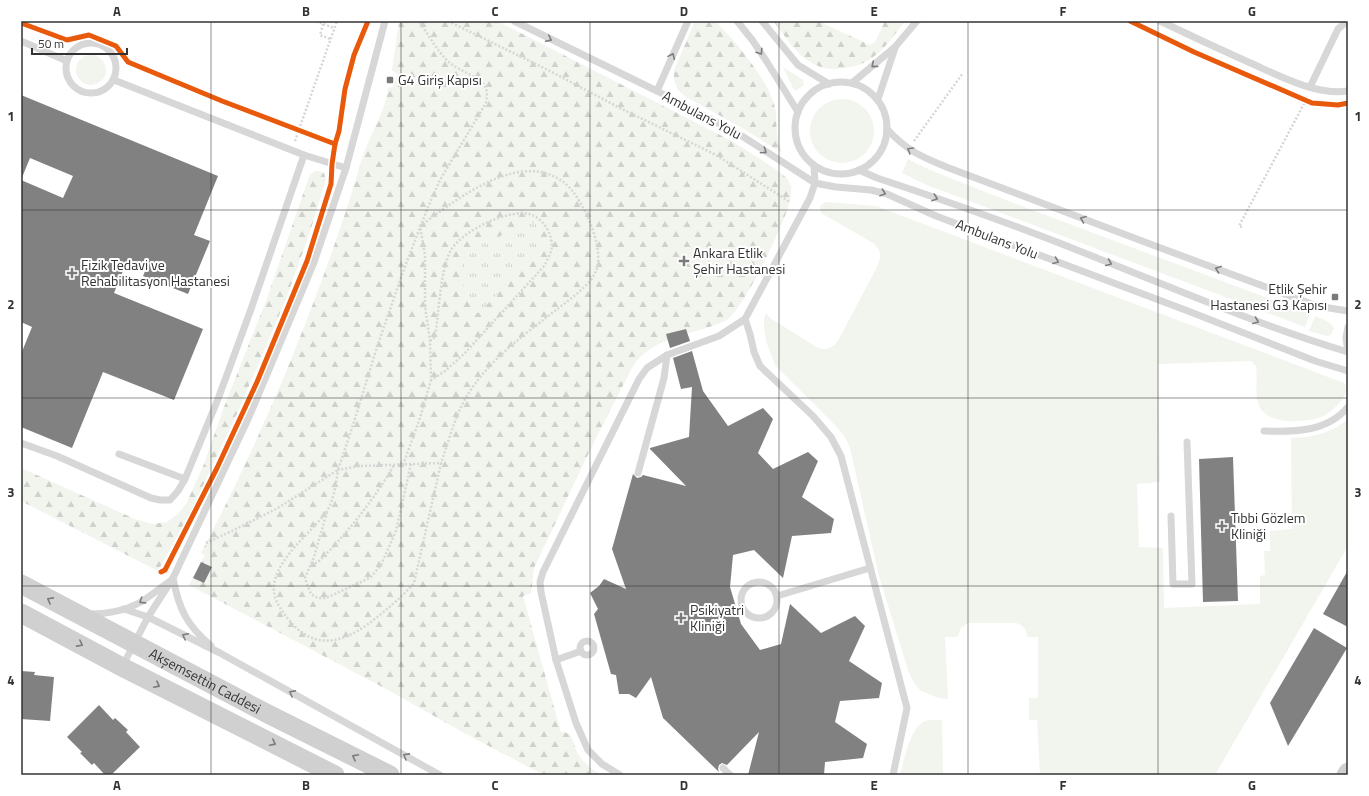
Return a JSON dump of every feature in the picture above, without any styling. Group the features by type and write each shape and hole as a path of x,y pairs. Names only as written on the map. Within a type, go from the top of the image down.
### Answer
{"main road":[{"name":"Akşemsettin Caddesi","path":"21,584 268,714 390,775"},
{"name":"Akşemsettin Caddesi","path":"21,613 122,667 335,775"}],"lane":[{"path":"122,667 148,617 173,578 249,418 282,342 313,265 346,168 385,21"},
{"name":"Ambulans Yolu","path":"514,21 657,91 742,136 815,183 836,187 871,190 887,194 936,216 1188,311 1315,361 1348,371"},
{"name":"Ambulans Yolu","path":"657,91 688,21"},
{"path":"737,21 753,41 798,112"},
{"path":"762,21 798,65 829,84"},
{"path":"852,83 895,47 917,21"},
{"path":"1160,21 1279,76 1327,91 1348,91"},
{"path":"1310,86 1338,29 1345,23"},
{"path":"21,41 67,61"},
{"path":"96,43 109,50 114,57 117,72 110,86 97,93 90,94 82,92 70,83 66,69 67,61 75,49 81,45 96,43"},
{"path":"878,99 895,47"},
{"path":"114,80 304,155 346,168"},
{"path":"837,82 852,83 866,90 878,99 885,114 887,129 884,144 876,158 868,165 851,174 836,174 814,167 800,150 795,136 795,121 800,106 809,94 822,86 829,84 837,82"},
{"path":"887,129 908,149 928,160 1317,306 1348,311"},
{"path":"21,443 57,456 151,498 170,500 178,491 185,479 218,399 250,312 304,155"},
{"path":"620,775 602,764 588,750 576,723 556,660 541,592 540,582 543,572 638,379 647,368 667,355 719,336 745,319 810,198 815,183 814,167"},
{"path":"859,170 877,178 1040,235 1140,276 1304,339 1348,352 1346,338 1348,327"},
{"path":"745,319 754,352 760,366 813,416 831,436 841,456 907,708 893,775"},
{"path":"638,473 664,378 667,355"},
{"path":"1264,431 1287,432 1321,426 1337,418 1348,406"},
{"path":"1171,516 1173,584 1192,584 1187,442"},
{"path":"119,454 185,479"},
{"path":"777,596 870,568"},
{"path":"79,615 98,614 124,609 139,603 173,578"},
{"path":"173,578 182,610 190,623 199,635 220,653"},
{"path":"758,582 770,586 777,596 777,602 772,613 762,618 756,618 746,612 741,602 742,596 747,587 752,583 758,582"},
{"path":"124,609 148,617 220,653 440,775"},
{"path":"556,660 581,651"},
{"path":"723,768 730,775"}],"path":[{"path":"316,21 334,28"},
{"path":"292,150 337,21"},
{"path":"411,464 396,531 381,565 371,577 326,598 318,598 312,594 305,578 314,557 327,512 336,488 338,470 379,340 404,269 420,226 440,180 486,102 487,95 485,86 478,79 460,70 449,62 442,55 419,21"},
{"path":"448,21 548,70 618,107 716,154 790,202"},
{"path":"323,24 320,35 330,39"},
{"path":"908,149 963,73"},
{"path":"1242,227 1239,226 1249,211 1306,100 1310,86"},
{"path":"1300,98 1312,102"},
{"path":"292,127 306,132"},
{"path":"327,512 298,543 280,567 274,585 274,598 297,630 310,637 322,640 339,639 352,635 403,596 414,583 441,464 464,401 485,371 522,336 587,284 594,276 599,264 598,250 593,232 586,215 573,192 554,176 539,172 515,173 478,186 420,226"},
{"path":"430,341 435,337 446,263 452,249 460,240 487,222 512,214 530,214 541,221 550,234 552,250 545,265 465,353 445,371 431,380"},
{"path":"403,464 420,418 431,380 430,341 425,306 425,255 420,226"},
{"path":"206,543 276,509 338,470 359,466 441,464"},
{"path":"311,563 317,563 333,548 364,510 394,465"}],"green space":[{"path":"399,21 497,21 726,138 779,172 786,178 791,186 790,201 772,247 744,298 728,319 658,344 634,364 593,444 534,568 531,593 523,596 561,732 570,735 580,758 601,775 544,775 464,733 388,690 189,585 193,578 212,567 201,562 205,555 201,553 243,470 281,385 315,298 346,211 365,150 381,115 387,97 388,88 393,87 397,74 392,70"},
{"path":"695,21 714,21 717,23 733,40 758,73 771,95 774,104 778,142 782,153 737,125 686,97 678,90 674,80 674,70"},
{"path":"773,21 818,21 870,45 875,42 885,21 905,21 886,46 868,61 850,67 830,69 813,64 805,59 793,47"},
{"path":"91,55 97,56 105,64 105,76 97,84 91,85 85,84 77,76 76,70 77,64 85,56"},
{"path":"783,67 803,80 804,85 797,90 794,90"},
{"path":"836,99 848,99 865,108 872,119 874,131 872,143 865,154 848,163 836,163 824,158 815,149 810,137 810,125 815,113 824,104"},
{"path":"908,159 945,176 1016,204 1310,314 1305,327 927,185 902,173"},
{"path":"319,171 324,173 326,179 310,232 286,299 240,407 192,509 158,571 21,501 21,468 135,519 153,524 167,522 178,514 186,504 204,464 224,407 266,301 309,177 313,172"},
{"path":"826,202 876,206 1344,383 1346,386 1345,395 1338,404 1325,415 1314,419 1287,421 1270,417 1259,406 1257,396 1256,366 1251,361 1158,364 1160,482 1137,484 1139,547 1163,548 1164,608 1260,604 1260,576 1265,575 1264,551 1270,551 1270,531 1292,529 1291,438 1321,434 1335,428 1348,419 1348,546 1215,775 1040,775 1037,720 1029,720 1029,698 1038,698 1038,637 1027,637 1024,628 1016,623 968,623 961,628 958,636 945,637 948,699 938,698 920,690 914,683 909,673 879,576 850,448 846,439 837,427 775,365 767,344 764,329 764,319 766,313 770,318 818,348 830,348 839,339 876,269 879,262 880,252 876,246 821,213 821,205"},
{"path":"534,222 543,232 532,252 484,308 478,313 473,312 460,275 463,261 473,247"},
{"path":"1315,316 1326,320 1334,328 1331,335 1327,336 1309,331"},
{"path":"929,720 942,720 943,775 900,775 906,751 913,735 917,728"}],"building":[{"name":"Fizik Tedavi ve Rehabilitasyon Hastanesi","path":"21,95 218,176 194,235 210,241 188,294 143,276 146,269 127,261 114,293 203,329 174,400 103,372 72,448 21,427 21,354 32,327 21,322 21,180","holes":["30,158 73,176 63,198 21,180"]},
{"path":"686,329 690,341 670,348 666,334"},
{"path":"692,351 703,391 728,426 763,408 773,419 758,453 773,469 808,452 818,461 802,497 834,519 831,533 792,536 783,578 754,550 733,555 730,587 741,624 760,650 781,644 790,604 821,633 855,616 865,626 849,661 882,683 879,698 840,701 835,722 867,744 863,758 825,762 824,775 748,775 759,732 727,765 722,763 719,765 719,772 663,718 651,677 636,698 629,694 619,694 616,675 611,674 594,614 598,609 590,593 599,586 604,579 626,589 612,549 633,474 637,478 643,475 686,486 650,448 689,437 692,387 681,389 673,358"},
{"path":"1233,457 1238,601 1203,602 1199,459"},
{"path":"201,562 212,567 204,583 193,578"},
{"path":"1348,570 1348,627 1323,614"},
{"path":"1314,628 1347,648 1288,746 1270,703"},
{"path":"21,671 35,672 34,675 54,677 50,721 21,719"},
{"path":"99,705 113,720 115,718 128,730 126,732 140,747 111,775 105,775 94,763 92,765 67,737"}],"cycle path":[{"path":"161,572 165,570 217,468 257,382 307,261 331,184 332,164 335,144 339,131 345,89 354,55 368,21"},
{"path":"1130,21 1194,52 1312,103 1338,105 1348,103"},
{"path":"21,23 67,40 89,35 116,46 128,62 222,101 335,144"}],"place":[{"name":"G4 Giriş Kapısı","path":"390,80"},
{"name":"Ankara Etlik Şehir Hastanesi","path":"684,261"},
{"name":"Fizik Tedavi ve Rehabilitasyon Hastanesi","path":"72,273"},
{"name":"Etlik Şehir Hastanesi G3 Kapısı","path":"1335,297"},
{"name":"Tıbbi Gözlem Kliniği","path":"1222,526"},
{"name":"Psikiyatri Kliniği","path":"681,618"}]}
